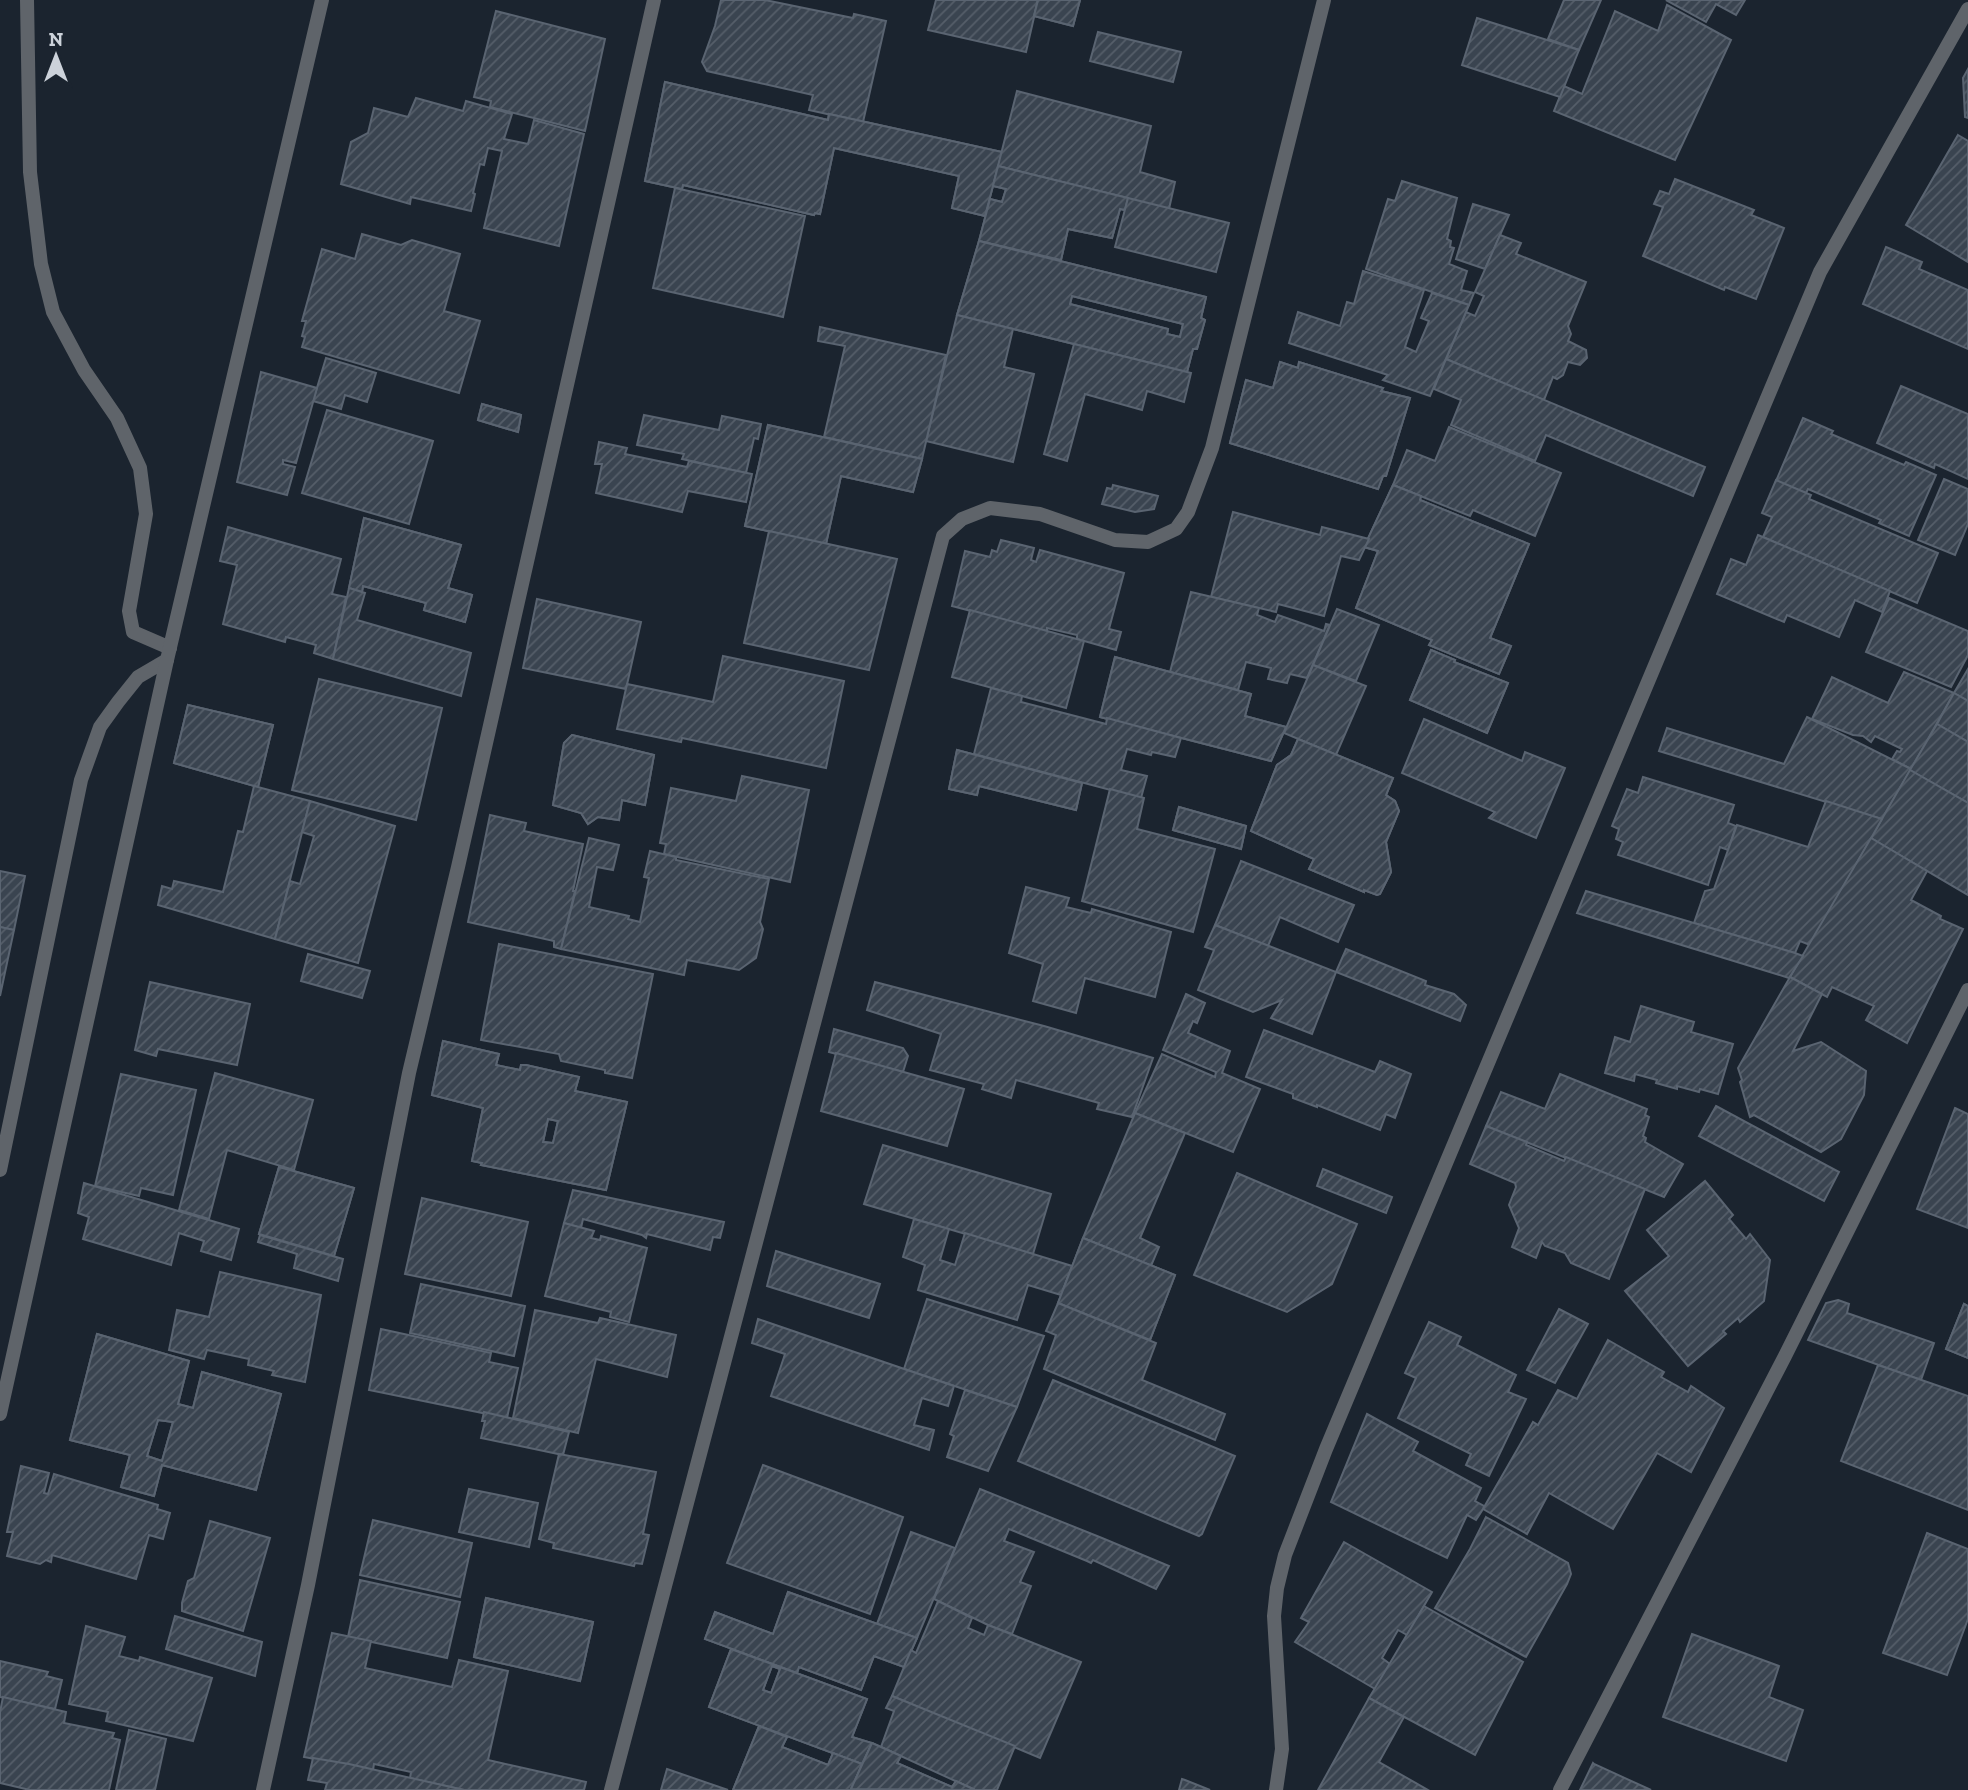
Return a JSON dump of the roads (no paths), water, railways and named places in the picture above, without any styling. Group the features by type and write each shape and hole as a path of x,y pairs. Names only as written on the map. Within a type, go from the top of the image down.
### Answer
{"street":[{"path":"27,0 30,172 41,264 53,312 84,370 117,418 140,468 146,514 129,611 133,632 169,654"},
{"path":"0,1414 169,654 322,0"},
{"path":"263,1790 308,1585 409,1073 654,0"},
{"path":"611,1790 943,536 962,520 990,508 1040,514 1115,540 1148,542 1176,528 1188,512 1212,449 1324,0"},
{"path":"1276,1790 1282,1749 1274,1616 1277,1588 1285,1555 1326,1449 1820,272 1968,9"},
{"path":"0,1170 81,780 100,727 138,677 169,654"},
{"path":"1560,1790 1785,1356 1968,990"}]}
